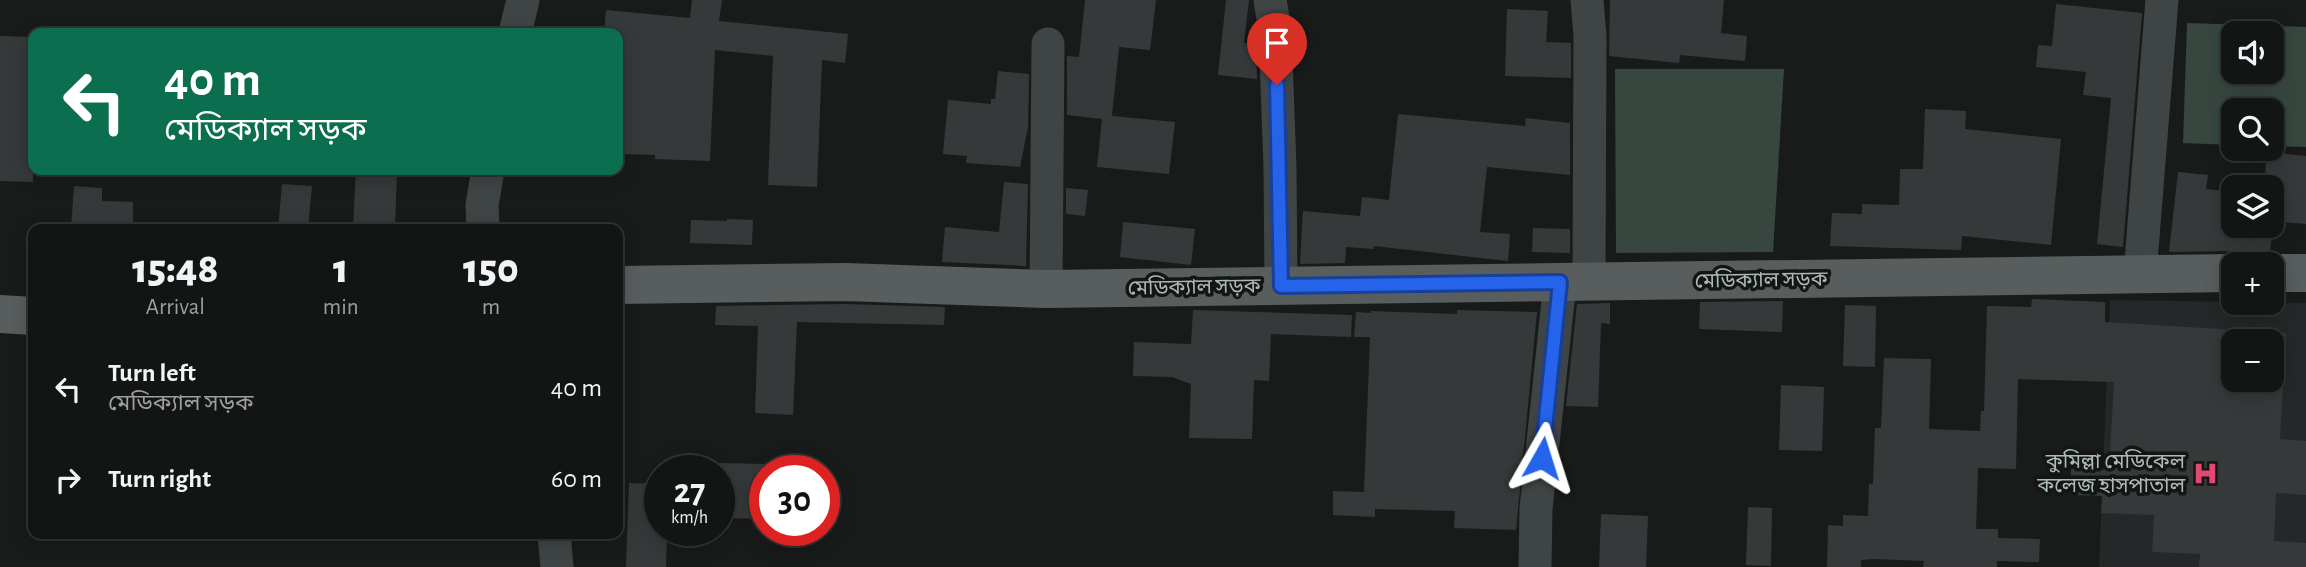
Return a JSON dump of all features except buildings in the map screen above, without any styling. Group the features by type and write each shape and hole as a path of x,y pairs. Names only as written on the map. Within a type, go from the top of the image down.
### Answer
{"main road":[{"path":"2284,273 2306,272"},
{"name":"মেডিক্যাল সড়ক","path":"623,285 845,282 1046,289 2221,273"},
{"path":"0,314 28,316"}],"street":[{"path":"516,28 523,0"},
{"path":"1270,0 1275,30 1281,286"},
{"path":"1535,567 1536,509 1575,282 1590,36 1587,0"},
{"path":"2140,274 2162,0"},
{"path":"1046,289 1048,44"},
{"path":"483,224 482,205 487,175"},
{"path":"554,539 557,567"}],"shaded area":[{"path":"2187,23 2221,24 2221,84 2284,84 2284,26 2306,27 2306,147 2284,146 2284,98 2221,98 2221,145 2183,143"},
{"path":"1615,69 1784,69 1773,252 1616,253"},
{"name":"কুমিল্লা মেডিকেল কলেজ হাসপাতাল","path":"2110,300 2221,302 2221,315 2284,315 2284,303 2306,303 2306,567 2099,567"}],"place":[{"name":"কুমিল্লা মেডিকেল কলেজ হাসপাতাল","path":"2205,473"}],"route":[{"path":"1277,85 1281,286 1560,282 1542,458"}]}
